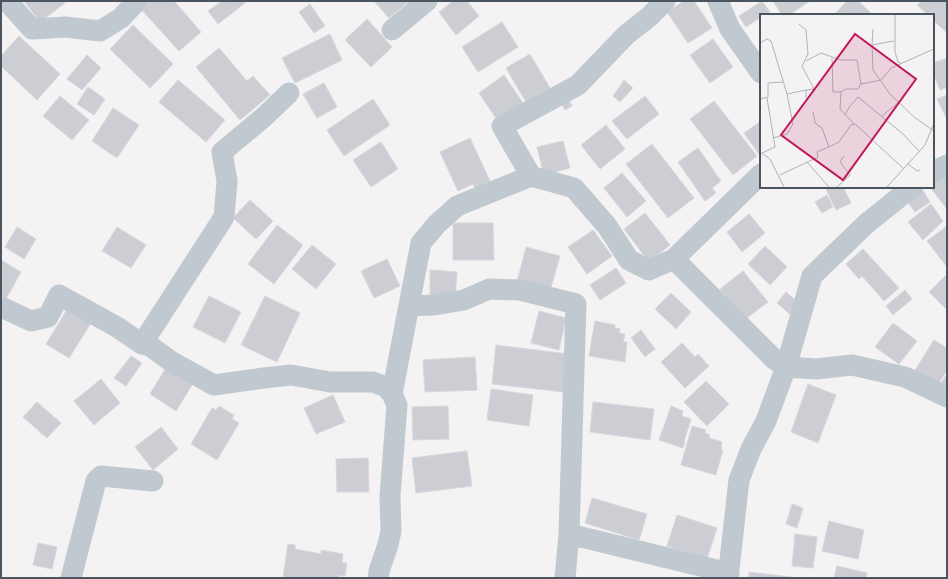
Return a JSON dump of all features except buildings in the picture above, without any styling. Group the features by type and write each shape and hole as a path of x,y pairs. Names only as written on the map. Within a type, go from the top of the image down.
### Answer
{"street":[{"path":"7,1 32,29 66,27 100,31 121,18 137,1"},
{"path":"392,30 428,1"},
{"path":"531,176 502,126 578,86 626,35 650,16 665,1"},
{"path":"718,1 730,29 760,72"},
{"path":"142,344 224,217 227,181 222,152 264,117 289,92"},
{"path":"934,172 947,165"},
{"path":"392,394 421,243 437,224 457,206 531,176 574,188 607,226 629,260 649,270 674,259 760,175"},
{"path":"569,534 728,575 739,480 751,448 766,421 786,367 812,276 866,224 911,188"},
{"path":"674,259 774,359 786,367 816,368 852,365 905,377 947,397"},
{"path":"409,306 434,305 464,300 489,289 520,290 576,304 569,534 565,578"},
{"path":"1,307 31,321 48,318 59,295 117,327 142,344 150,346 172,362 214,385 291,375 330,382 373,382 386,387 392,394 397,405 390,496 391,531 378,578"},
{"path":"71,578 96,481 101,476 152,481"}]}
